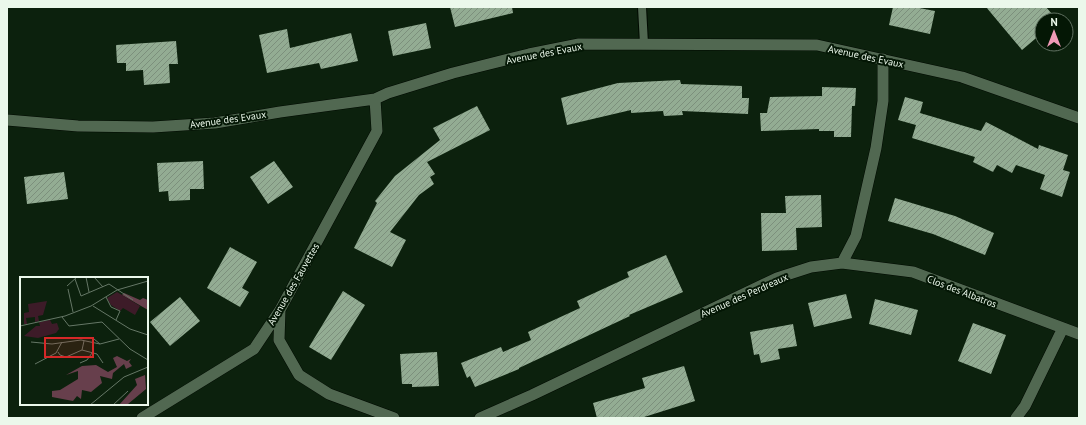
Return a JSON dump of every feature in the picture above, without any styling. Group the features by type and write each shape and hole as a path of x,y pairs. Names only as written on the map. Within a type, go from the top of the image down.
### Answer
{"street":[{"name":"Avenue des Evaux","path":"7,120 78,126 153,127 215,122 375,99 388,93 446,76 529,54 579,44 817,45 962,77 1079,118"},
{"path":"842,263 856,236 876,148 884,100 883,59"},
{"name":"Avenue des Fauvettes","path":"142,418 254,349 280,310 377,131 375,99"},
{"name":"Clos des Albatros","path":"842,263 913,272 1079,334"},
{"name":"Avenue des Perdreaux","path":"480,418 532,395 777,278 811,267 842,263"},
{"path":"280,310 279,340 299,375 329,394 394,418"},
{"path":"1016,418 1025,406 1063,328"}],"lane":[{"path":"642,7 644,44"}],"building":[{"path":"450,7 512,7 513,13 455,27"},
{"path":"893,7 914,7 935,11 930,34 889,25"},
{"path":"986,7 1046,7 1050,12 1034,12 1034,40 1022,50"},
{"path":"426,23 431,48 393,56 388,31"},
{"path":"287,29 290,48 351,33 358,61 321,69 319,63 267,73 259,35"},
{"path":"176,41 178,64 169,64 170,83 144,85 143,70 126,71 126,63 117,63 116,45"},
{"path":"680,80 681,84 742,86 742,98 749,98 748,114 682,111 683,115 664,116 663,111 631,113 631,110 567,125 561,98 618,83"},
{"path":"822,87 856,88 855,106 852,106 851,137 834,137 834,131 819,131 819,129 761,131 760,113 767,113 770,97 822,96"},
{"path":"905,97 923,102 920,113 981,131 986,122 1038,149 1039,145 1068,155 1063,170 1070,172 1062,197 1040,189 1045,175 1016,165 1012,173 997,165 993,172 973,162 975,157 912,138 916,125 898,120"},
{"path":"477,106 490,130 427,162 435,174 430,177 434,184 419,195 390,232 406,240 392,267 354,248 377,203 375,201 395,176 440,140 433,128"},
{"path":"203,161 204,189 190,189 190,200 169,201 168,191 159,192 157,163"},
{"path":"274,161 293,187 268,204 250,177"},
{"path":"64,172 68,199 27,204 24,177"},
{"path":"821,195 822,227 796,228 797,250 762,251 761,213 786,213 785,196"},
{"path":"895,198 955,216 994,233 985,255 933,234 888,221"},
{"path":"230,247 257,262 242,288 249,292 240,307 207,288"},
{"path":"666,255 683,292 629,315 630,316 519,369 475,387 470,376 467,378 461,363 501,347 503,352 531,340 528,332 580,308 577,301 629,277 627,272"},
{"path":"343,291 365,305 331,360 309,347"},
{"path":"846,294 852,318 814,327 808,303"},
{"path":"180,297 200,321 170,346 150,322"},
{"path":"875,299 918,310 911,335 869,324"},
{"path":"973,323 1006,335 991,374 958,361"},
{"path":"793,324 797,346 778,349 780,359 761,363 759,354 754,355 750,332"},
{"path":"437,352 439,386 412,387 412,384 402,384 400,354"},
{"path":"684,366 695,401 641,418 597,418 593,403 645,388 642,378"}]}
